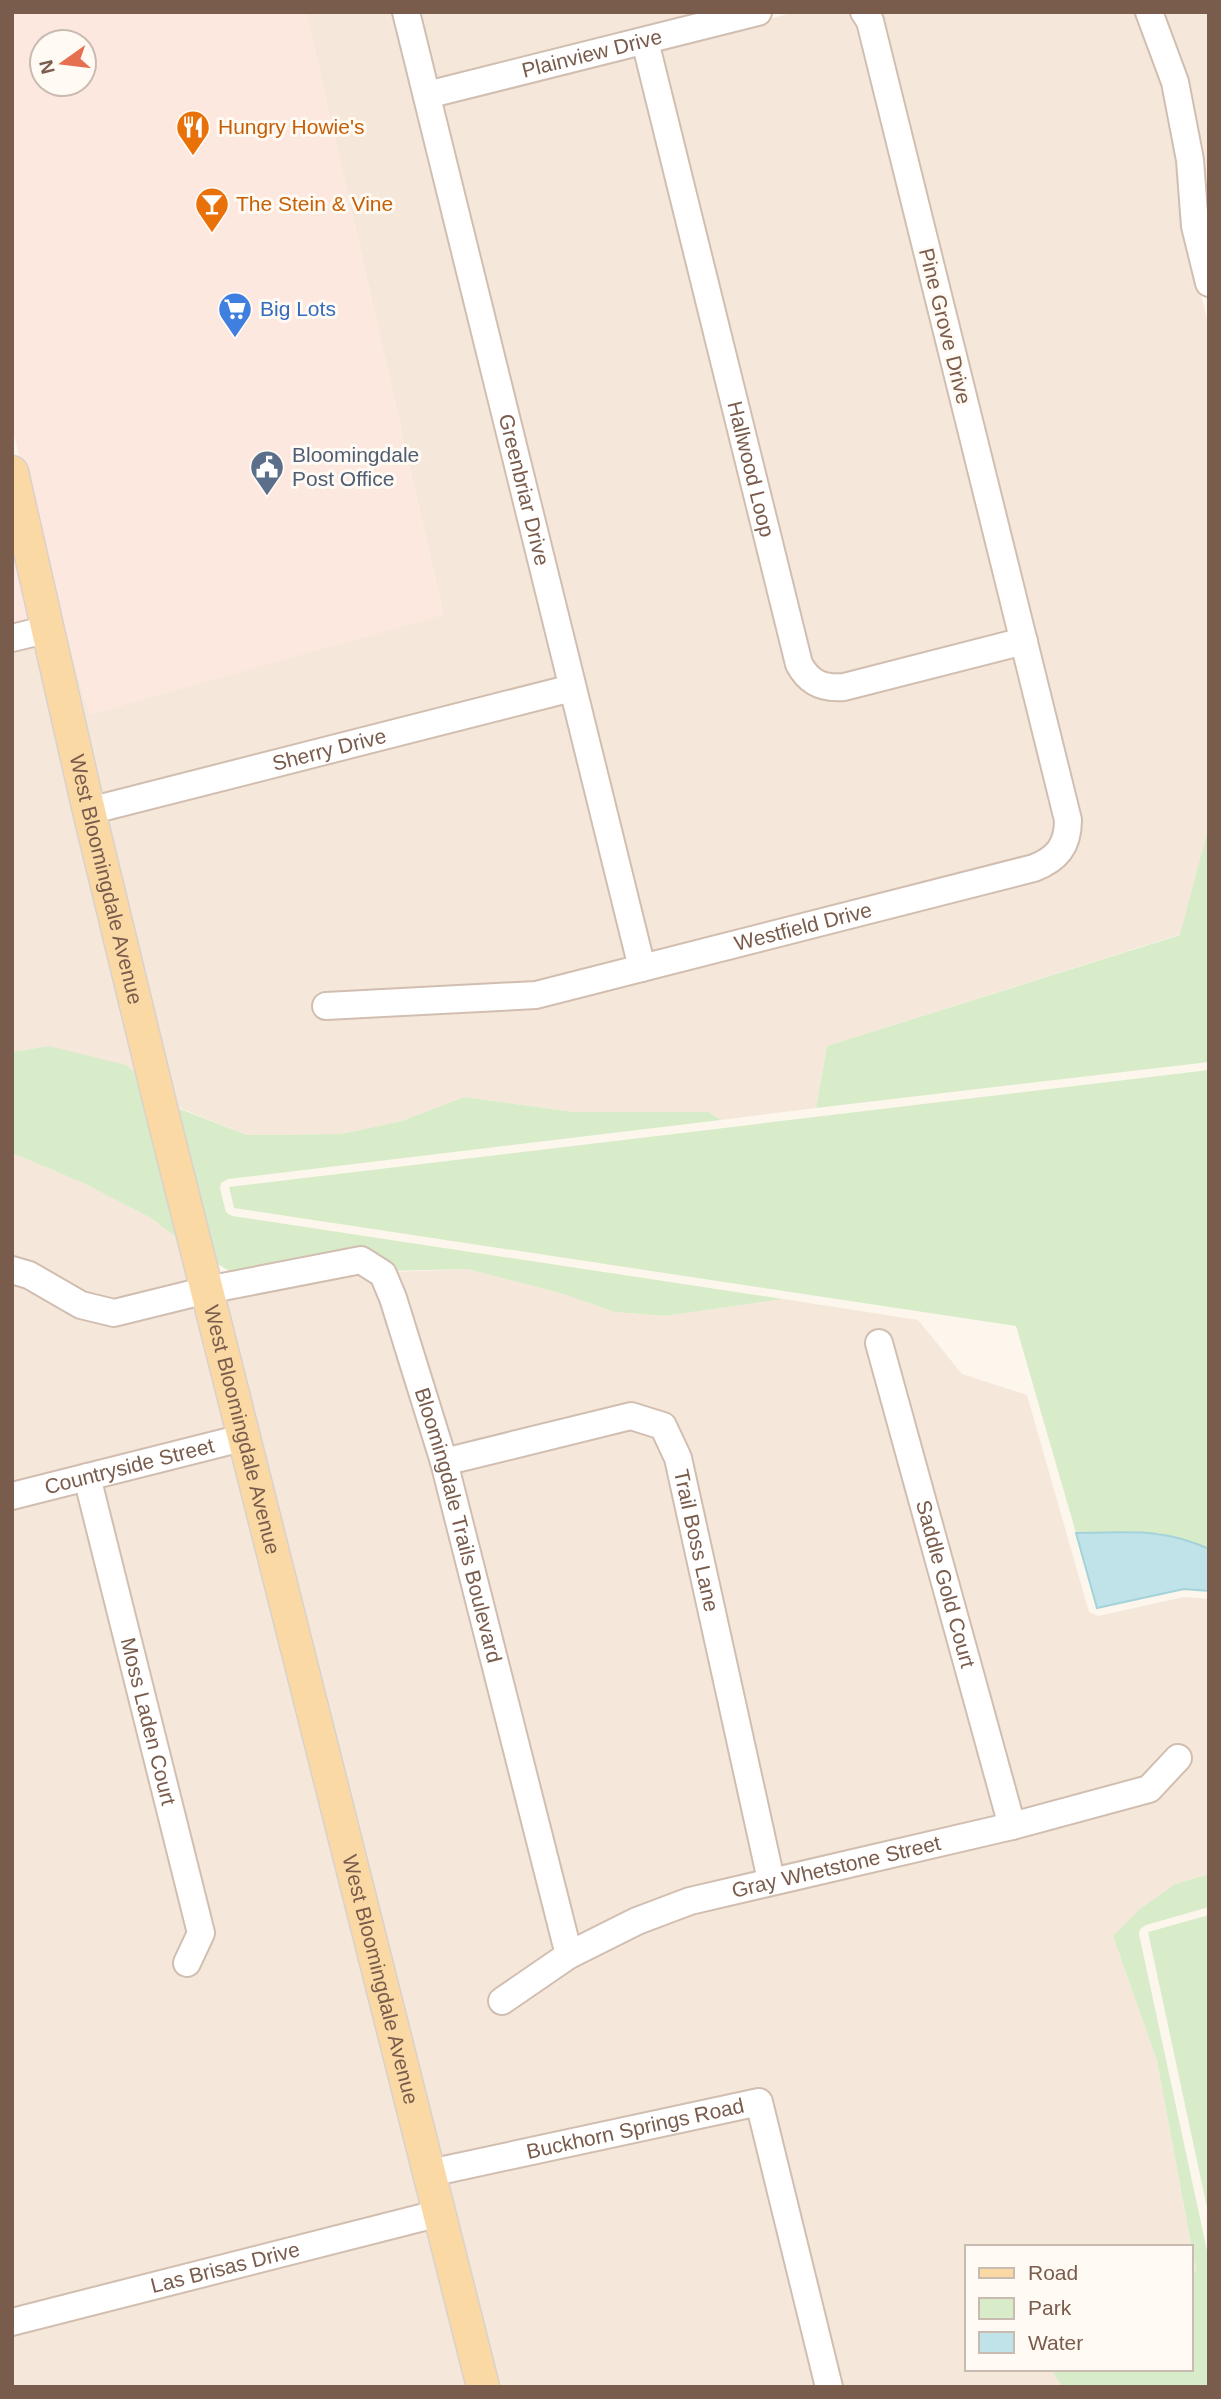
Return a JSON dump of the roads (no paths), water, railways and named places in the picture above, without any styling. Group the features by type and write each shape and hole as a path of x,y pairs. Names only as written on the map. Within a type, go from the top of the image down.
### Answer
{"main road":[{"name":"West Bloomingdale Avenue","path":"12,472 89,811 162,1112 246,1437 483,2387"}],"street":[{"name":"Greenbriar Drive","path":"406,12 642,968"},
{"name":"Plainview Drive","path":"427,95 758,12"},
{"name":"Pine Grove Drive","path":"864,12 870,21 1024,641"},
{"path":"1149,12 1175,82 1190,160 1195,226 1209,283"},
{"name":"Hallwood Loop","path":"645,41 799,664 804,672 809,679 824,687 844,687 1024,641"},
{"path":"12,638 48,629"},
{"name":"Westfield Drive","path":"326,1006 536,995 1034,869 1053,858 1065,844 1068,820 1024,641"},
{"name":"Sherry Drive","path":"89,811 572,688"},
{"name":"Bloomingdale Trails Boulevard","path":"12,1269 29,1275 81,1305 114,1313 207,1290 361,1260 383,1274 393,1298 444,1462 569,1955"},
{"name":"Saddle Gold Court","path":"878,1343 1012,1826"},
{"name":"Trail Boss Lane","path":"444,1462 631,1416 663,1426 678,1458 771,1880"},
{"name":"Countryside Street","path":"12,1496 246,1437"},
{"name":"Moss Laden Court","path":"87,1477 201,1933 187,1962"},
{"name":"Gray Whetstone Street","path":"502,2001 569,1955 637,1921 690,1900 1012,1826 1149,1789 1178,1758"},
{"name":"Buckhorn Springs Road","path":"430,2173 759,2102 829,2387"},
{"name":"Las Brisas Drive","path":"12,2322 440,2213"}],"water":[{"path":"1076,1533 1159,1534 1209,1549 1209,1591 1184,1589 1097,1608"}],"place":[{"name":"Hungry Howie's","path":"193,157"},
{"name":"The Stein & Vine","path":"212,234"},
{"name":"Big Lots","path":"235,339"},
{"name":"Bloomingdale Post Office","path":"267,497"}]}
